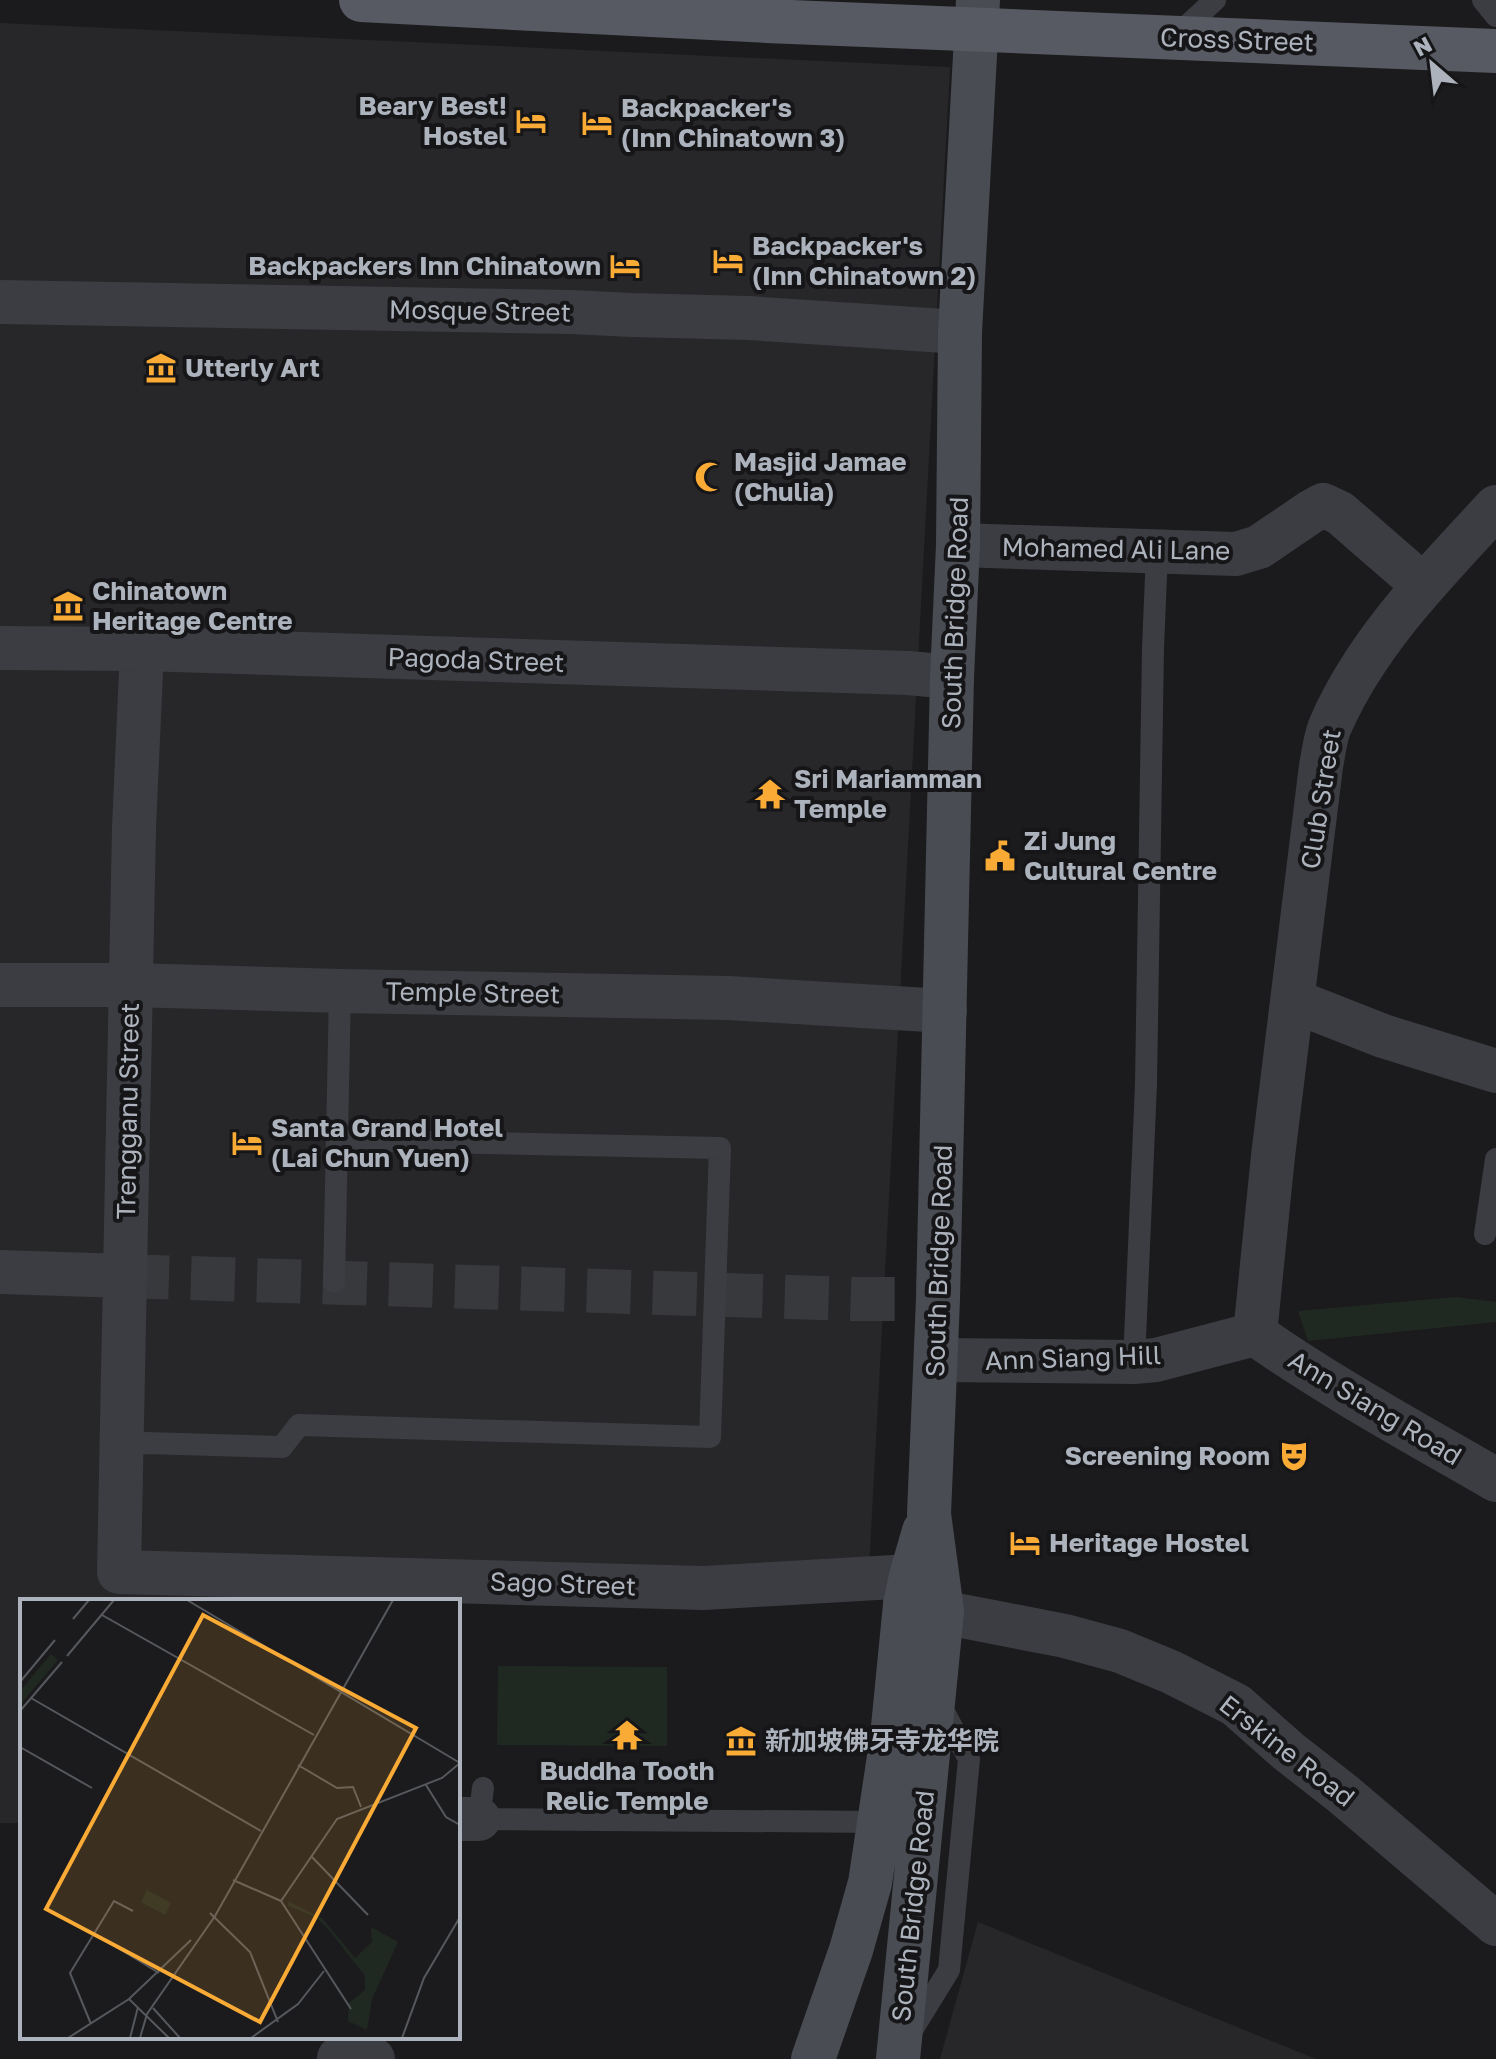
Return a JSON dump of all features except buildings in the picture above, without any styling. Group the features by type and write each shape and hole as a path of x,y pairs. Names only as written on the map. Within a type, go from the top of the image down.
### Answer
{"main road":[{"name":"Cross Street","path":"364,0 977,15 1175,38 1496,51"},
{"name":"South Bridge Road","path":"813,2059 851,1950 870,1883 892,1737 919,1598 929,1514 958,545 960,332 977,15"},
{"name":"South Bridge Road","path":"898,2056 934,1693 919,1598"}],"street":[{"name":"Mosque Street","path":"0,302 571,312 748,318 960,332"},
{"name":"Mohamed Ali Lane","path":"958,545 1236,554 1259,547 1323,505 1340,513 1424,586"},
{"name":"Club Street","path":"1255,1334 1273,1156 1321,766 1330,726 1366,659 1424,586 1496,507"},
{"name":"Pagoda Street","path":"0,648 142,649 908,673 952,677"},
{"name":"Trengganu Street","path":"119,1572 134,828 142,649"},
{"name":"Temple Street","path":"0,985 728,998 945,1011"},
{"path":"1294,1001 1383,1036 1496,1071"},
{"path":"0,1272 125,1276"},
{"name":"Ann Siang Hill","path":"936,1360 1134,1362 1156,1360 1255,1334"},
{"name":"Ann Siang Road","path":"1255,1334 1344,1391 1496,1480"},
{"name":"Sago Street","path":"119,1572 704,1588 919,1598"},
{"name":"Erskine Road","path":"919,1598 966,1618 1065,1636 1120,1651 1171,1672 1236,1705 1496,1924"}],"lane":[{"path":"1175,38 1215,0"},
{"path":"1483,0 1496,16"},
{"path":"1134,1362 1146,1084 1157,552"},
{"path":"334,1282 340,991"},
{"path":"121,1445 282,1447 299,1425 710,1437 720,1148 337,1140"},
{"path":"1485,1234 1496,1159"},
{"path":"474,1808 881,1822"}],"shaded area":[{"path":"0,23 950,67 869,1569 328,1565 328,1599 20,1599 20,1823 0,1823"},
{"path":"1456,1297 1496,1302 1496,1322 1308,1341 1298,1311"},
{"path":"498,1666 667,1667 667,1746 497,1745"},
{"path":"978,1922 1316,2059 940,2059"}],"tunnel":[{"path":"125,1276 938,1299"}],"place":[{"name":"Beary Best! Hostel","path":"531,121"},
{"name":"Backpacker's (Inn Chinatown 3)","path":"597,123"},
{"name":"Backpacker's (Inn Chinatown 2)","path":"728,261"},
{"name":"Backpackers Inn Chinatown","path":"625,266"},
{"name":"Utterly Art","path":"161,368"},
{"name":"Masjid Jamae (Chulia)","path":"710,477"},
{"name":"Chinatown Heritage Centre","path":"68,606"},
{"name":"Sri Mariamman Temple","path":"770,794"},
{"name":"Zi Jung Cultural Centre","path":"1000,856"},
{"name":"Santa Grand Hotel (Lai Chun Yuen)","path":"247,1143"},
{"name":"Screening Room","path":"1294,1456"},
{"name":"Heritage Hostel","path":"1025,1543"},
{"name":"Buddha Tooth Relic Temple","path":"627,1735"},
{"name":"新加坡佛牙寺龙华院","path":"741,1741"}]}
